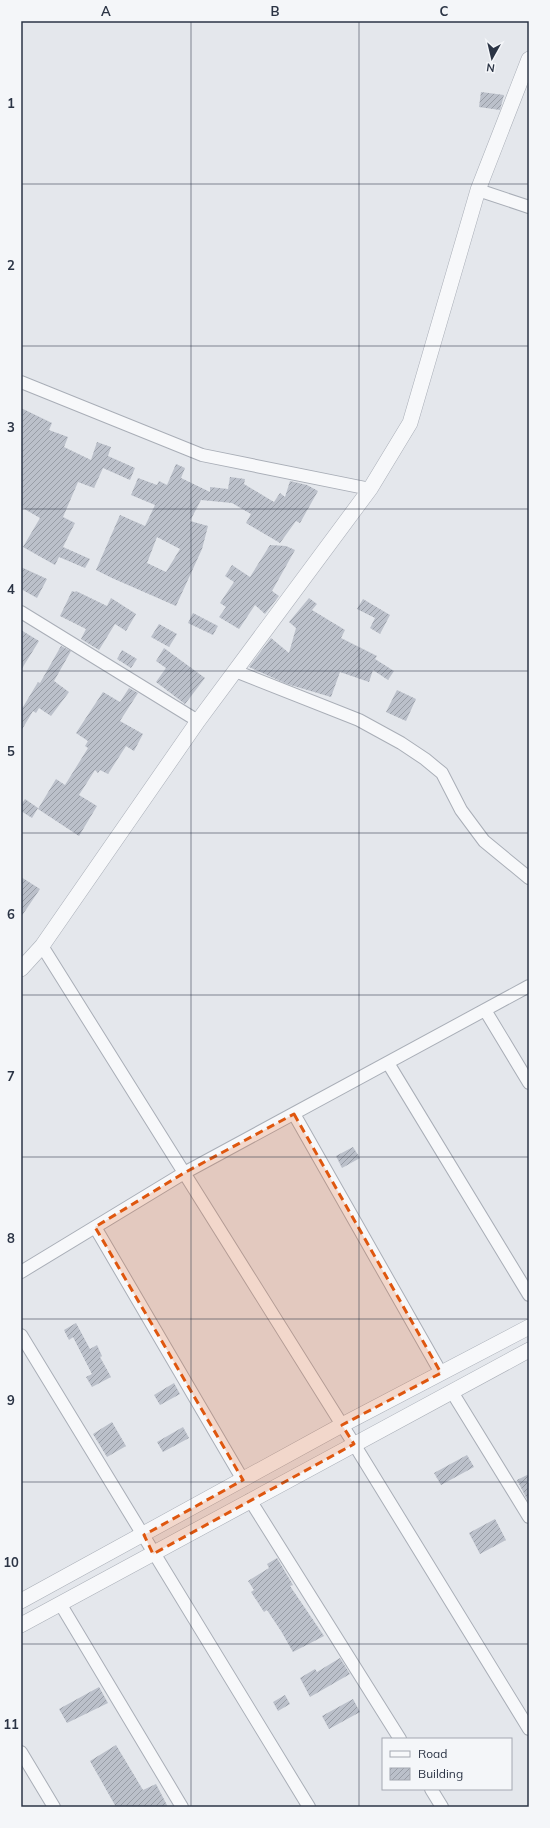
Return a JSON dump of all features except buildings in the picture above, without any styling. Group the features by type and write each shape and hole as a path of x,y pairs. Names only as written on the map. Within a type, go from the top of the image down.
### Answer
{"street":[{"path":"21,969 42,946 198,721 370,489 410,423 478,190 529,59"},
{"path":"478,190 529,207"},
{"path":"21,382 202,455 370,489"},
{"path":"21,612 198,721"},
{"path":"235,671 359,720 401,743 425,759 442,773 461,810 484,841 529,878"},
{"path":"42,946 354,1444 529,1729"},
{"path":"21,1272 184,1173 529,986"},
{"path":"485,1010 529,1083"},
{"path":"388,1063 529,1295"},
{"path":"294,1114 441,1373"},
{"path":"95,1227 243,1480"},
{"path":"21,1601 144,1535 342,1425 529,1327"},
{"path":"21,1335 144,1535 153,1554 309,1807"},
{"path":"21,1625 62,1605 250,1500 529,1350"},
{"path":"452,1392 529,1517"},
{"path":"250,1500 399,1738"},
{"path":"62,1605 182,1807"},
{"path":"21,1752 54,1807"},
{"path":"432,1790 442,1807"}],"highlighted area":[{"path":"294,1114 441,1373 342,1425 354,1444 153,1554 144,1535 243,1480 95,1227 184,1173"}]}
